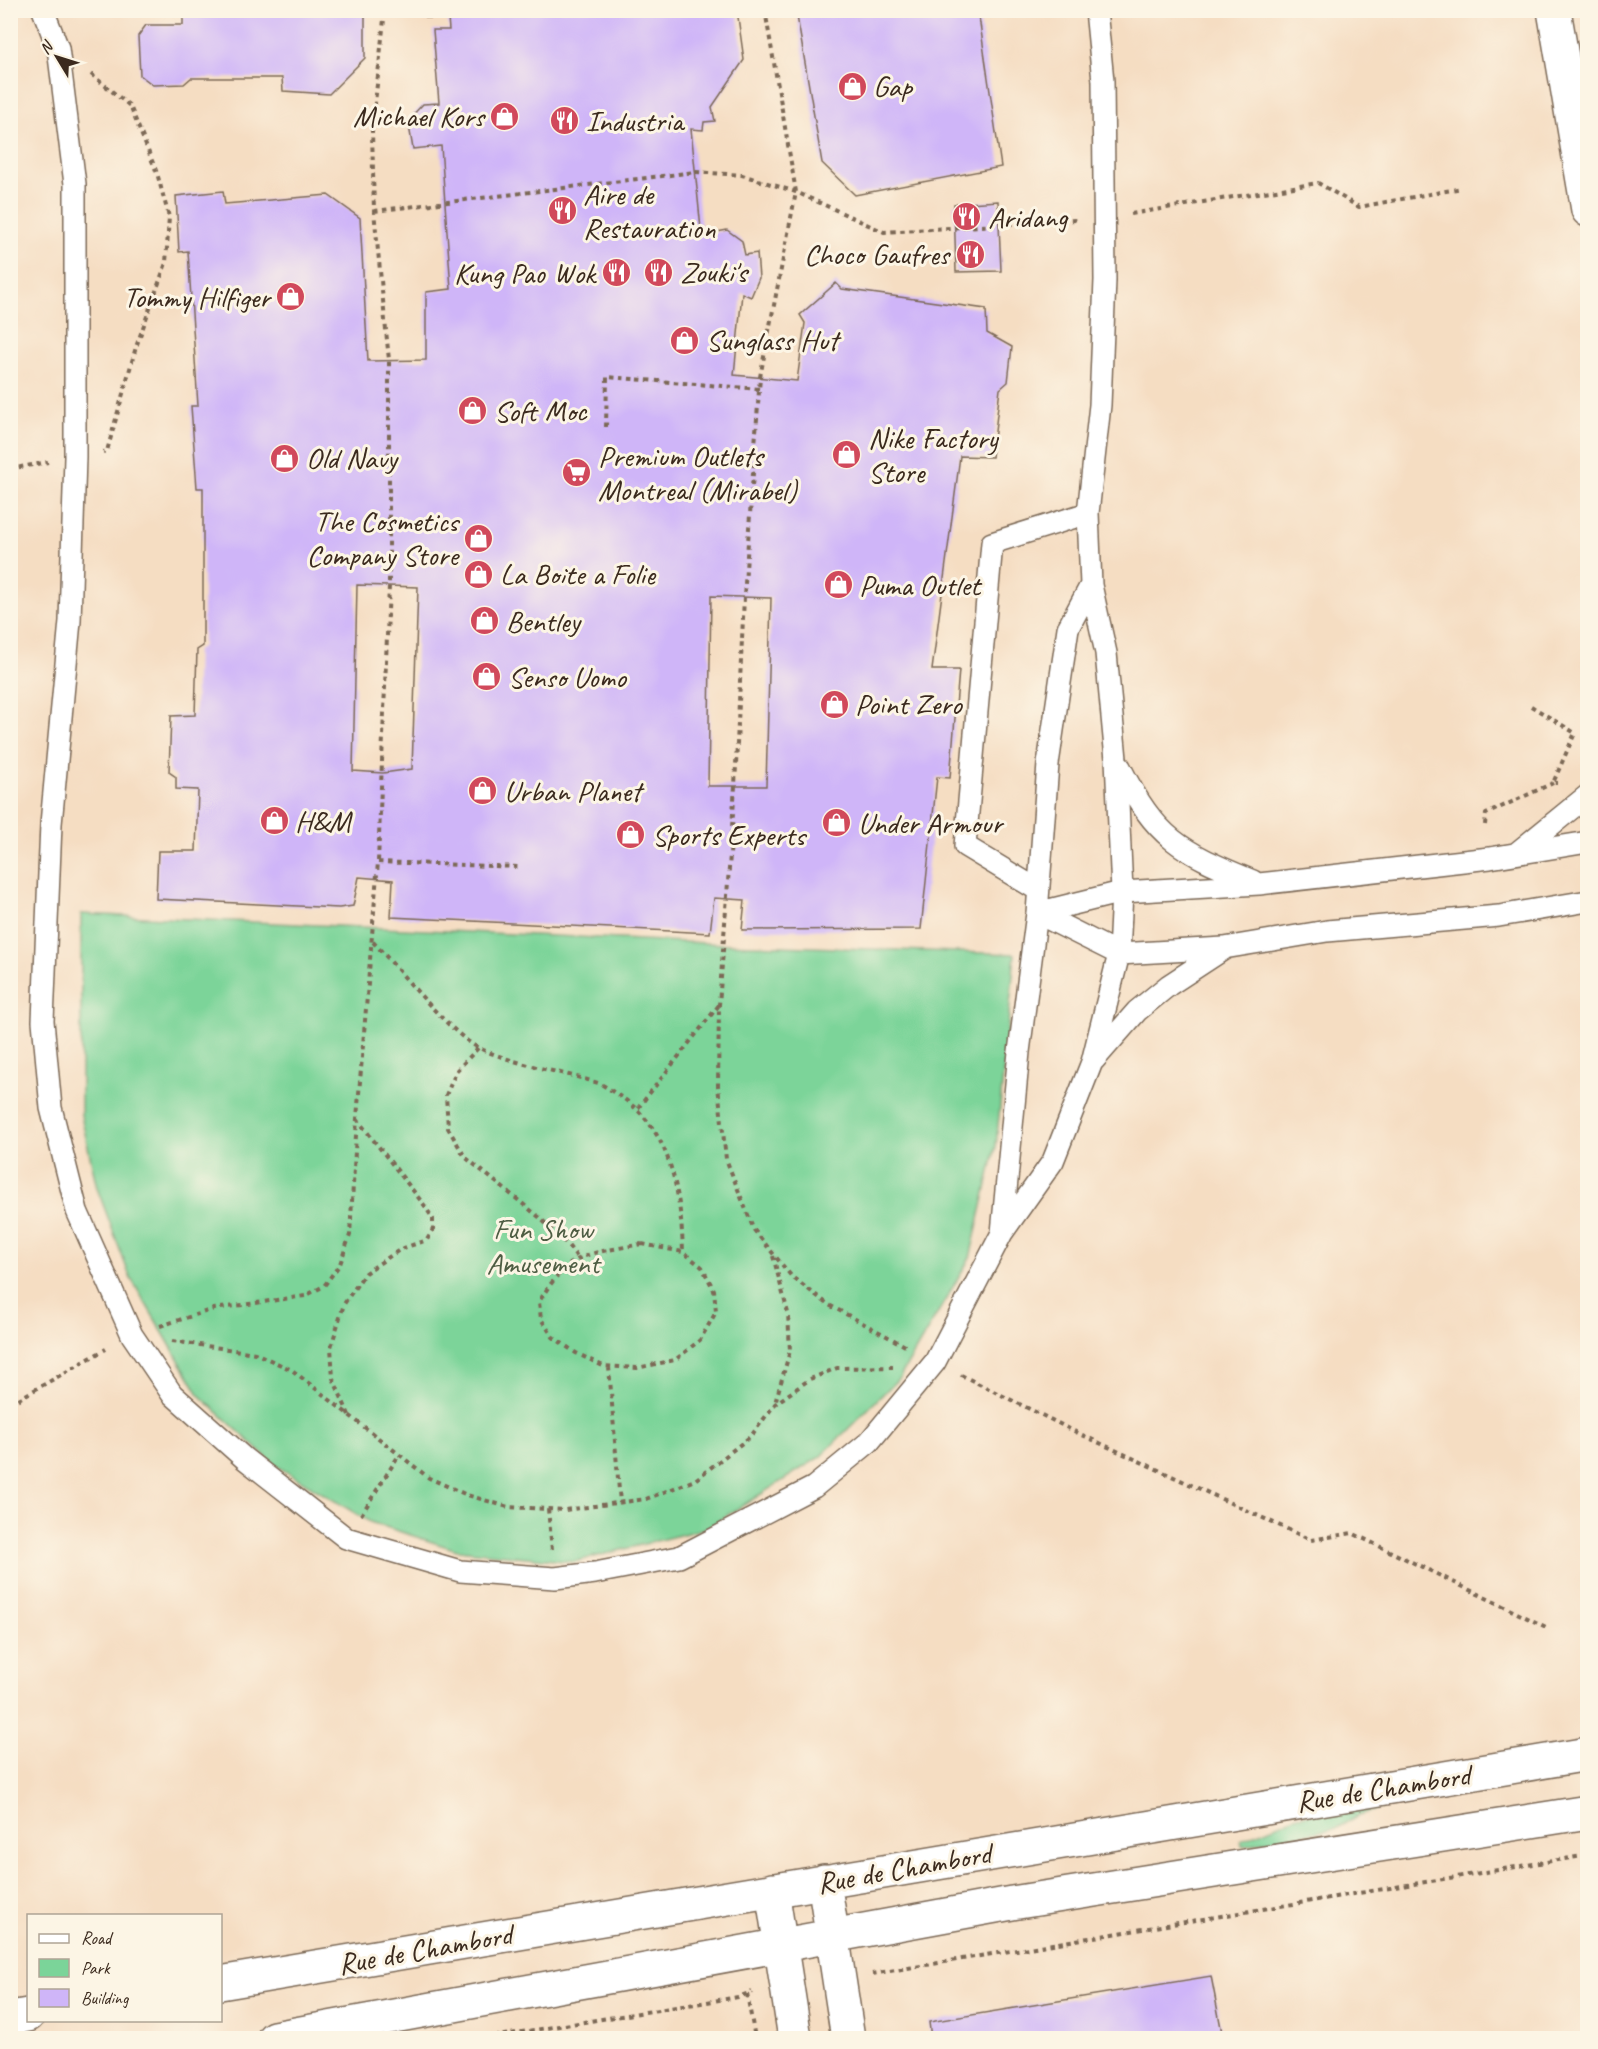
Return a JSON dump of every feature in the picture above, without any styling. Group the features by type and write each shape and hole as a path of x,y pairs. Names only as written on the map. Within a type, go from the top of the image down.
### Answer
{"street":[{"path":"1554,10 1587,210"},
{"name":"Rue de Chambord","path":"222,1983 1587,1754"},
{"name":"Rue de Chambord","path":"274,2038 1012,1903 1587,1812"},
{"path":"824,1881 848,2038"},
{"path":"772,1890 795,2038"},
{"path":"10,2018 27,2015"}],"lane":[{"path":"43,10 56,40"},
{"path":"52,10 75,184 75,457 70,621 51,824 43,1021 51,1108 77,1211 132,1335 172,1394 245,1459 346,1538 460,1571 555,1578 680,1557 814,1487 869,1442 935,1362 1002,1233 1053,1161 1092,1062 1119,954 1122,892 1116,759 1106,653 1090,585 1088,513 1100,405 1104,218 1103,81 1096,10"},
{"path":"1038,890 965,846 992,543 1088,513"},
{"path":"1002,1233 1018,1052 1037,913 1048,764 1068,628 1090,585"},
{"path":"1116,759 1138,803 1165,834 1201,860 1259,884"},
{"path":"1516,854 1587,795"},
{"path":"1037,913 1122,892 1259,884 1516,854 1587,842"},
{"path":"1037,913 1119,954 1224,948 1327,931 1500,916 1587,901"},
{"path":"1092,1062 1137,1011 1169,985 1224,948"}],"path":[{"path":"10,1404 132,1335 214,1309 305,1296 324,1286 340,1264 350,1235 378,862 389,586 390,360 374,211 372,131 385,10"},
{"path":"765,10 795,192 760,389 719,1005 718,1086 726,1158 754,1230 792,1277 828,1305 935,1362 1078,1433 1311,1540 1352,1533 1546,1627"},
{"path":"10,469 107,451 136,347 166,263 169,217 157,173 130,106 56,40"},
{"path":"374,211 695,172 742,175 795,192 884,232 1104,218 1318,183 1359,207 1462,188"},
{"path":"606,427 607,377 760,389"},
{"path":"1531,706 1575,733 1553,783"},
{"path":"1485,825 1486,814 1553,783 1563,784"},
{"path":"378,862 520,867"},
{"path":"373,942 453,1028 478,1048 601,1084 638,1108 655,1131 675,1180 681,1212 683,1252"},
{"path":"638,1108 719,1005"},
{"path":"478,1048 457,1070 446,1095 448,1128 465,1156 539,1217 577,1257"},
{"path":"350,1416 333,1378 331,1347 344,1304 365,1273 401,1249 427,1240 433,1229 433,1219 425,1206 357,1118"},
{"path":"642,1244 683,1252 702,1267 714,1290 716,1312 700,1340 675,1360 637,1368 609,1367 576,1353 553,1337 541,1319 538,1302 552,1280 577,1257 642,1244"},
{"path":"772,1253 788,1313 790,1351 775,1404"},
{"path":"132,1335 255,1353 292,1371 429,1478 467,1495 507,1507 565,1510 646,1499 695,1480 751,1436 775,1404 810,1379 837,1368 882,1368 935,1362"},
{"path":"609,1367 620,1503"},
{"path":"346,1538 399,1455"},
{"path":"548,1509 555,1578"},
{"path":"873,1974 1587,1855"},
{"path":"486,2038 747,1994 756,1990"},
{"path":"747,1994 755,2038"}],"green space":[{"name":"Fun Show Amusement","path":"81,914 749,945 1015,954 996,1146 970,1258 900,1377 820,1457 707,1528 574,1562 457,1550 370,1522 275,1465 200,1396 130,1277 97,1188 81,1115"},
{"path":"1391,1799 1391,1805 1359,1815 1337,1828 1242,1846 1241,1840 1298,1816"}],"building":[{"path":"183,10 365,10 365,58 329,94 283,91 282,78 191,78 184,84 153,85 140,75 138,36 146,25 183,25"},
{"name":"Premium Outlets Montreal (Mirabel)","path":"425,10 737,10 744,60 712,107 715,121 704,122 703,130 691,129 701,229 707,234 727,230 742,241 745,255 757,253 759,278 751,297 742,293 734,375 797,381 805,323 800,315 836,283 842,289 986,309 987,333 1012,347 1008,382 1000,389 992,457 960,456 932,670 959,670 950,778 937,777 921,929 742,930 745,900 714,898 710,933 391,917 393,880 359,877 353,906 339,908 156,899 158,851 196,851 198,790 176,789 176,777 169,772 171,716 195,715 197,650 203,646 203,488 197,488 191,406 198,406 188,251 179,252 176,196 223,191 225,204 328,195 360,218 368,361 426,360 426,292 451,289 441,146 413,149 408,120 423,104 439,103 433,30 449,30 448,18 426,18","holes":["357,585 418,587 412,769 383,773 353,771","711,596 771,598 766,786 708,786"]},
{"path":"796,10 978,10 1001,167 855,195 822,163"},
{"path":"998,201 1001,271 956,272 954,204"},
{"path":"1211,1976 1223,2038 931,2038 929,2022"}],"place":[{"name":"Gap","path":"852,86"},
{"name":"Michael Kors","path":"505,116"},
{"name":"Industria","path":"565,121"},
{"name":"Aire de Restauration","path":"562,211"},
{"name":"Aridang","path":"967,217"},
{"name":"Choco Gaufres","path":"970,254"},
{"name":"Zouki's","path":"659,272"},
{"name":"Kung Pao Wok","path":"616,273"},
{"name":"Tommy Hilfiger","path":"291,297"},
{"name":"Sunglass Hut","path":"685,340"},
{"name":"Soft Moc","path":"473,411"},
{"name":"Nike Factory Store","path":"847,455"},
{"name":"Old Navy","path":"285,458"},
{"name":"Premium Outlets Montreal (Mirabel)","path":"577,473"},
{"name":"The Cosmetics Company Store","path":"479,538"},
{"name":"La Boite a Folie","path":"479,574"},
{"name":"Puma Outlet","path":"838,585"},
{"name":"Bentley","path":"485,621"},
{"name":"Senso Uomo","path":"487,677"},
{"name":"Point Zero","path":"834,704"},
{"name":"Urban Planet","path":"483,791"},
{"name":"H&M","path":"274,821"},
{"name":"Under Armour","path":"837,823"},
{"name":"Sports Experts","path":"631,835"}]}
